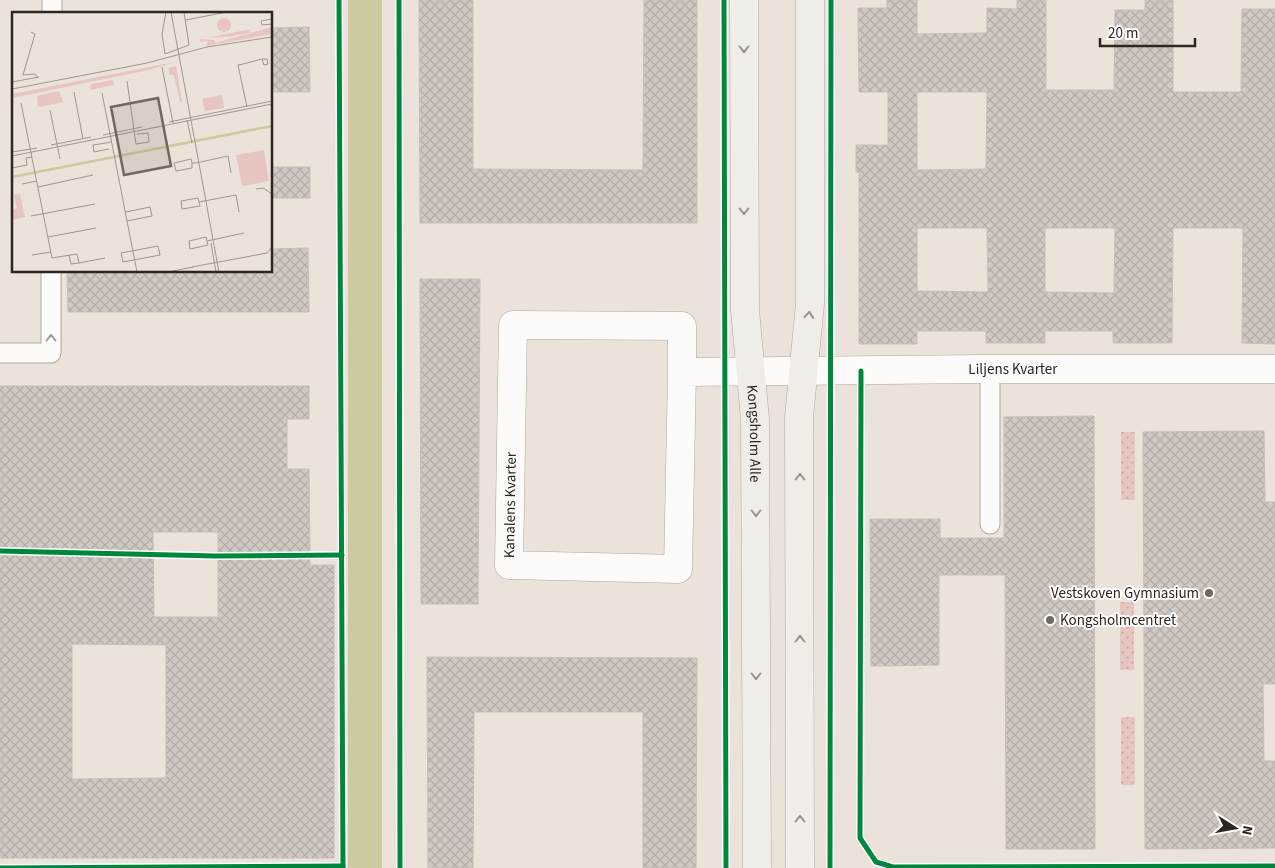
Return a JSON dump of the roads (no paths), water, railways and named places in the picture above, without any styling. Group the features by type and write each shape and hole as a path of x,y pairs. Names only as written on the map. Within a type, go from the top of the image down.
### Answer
{"street":[{"name":"Kongsholm Alle","path":"744,0 745,310 755,419 756,868"},
{"path":"800,868 800,417 810,304 810,0"},
{"name":"Kanalens Kvarter","path":"513,325 682,326 682,372 678,568 509,565 513,325"},
{"name":"Liljens Kvarter","path":"750,371 1275,369"},
{"path":"682,372 750,371"}],"lane":[{"path":"0,353 51,353 51,272"},
{"path":"990,369 990,524"}],"waterway":[{"path":"365,0 365,868"}],"place":[{"name":"Vestskoven Gymnasium","path":"1209,593"},
{"name":"Kongsholmcentret","path":"1050,620"}]}
